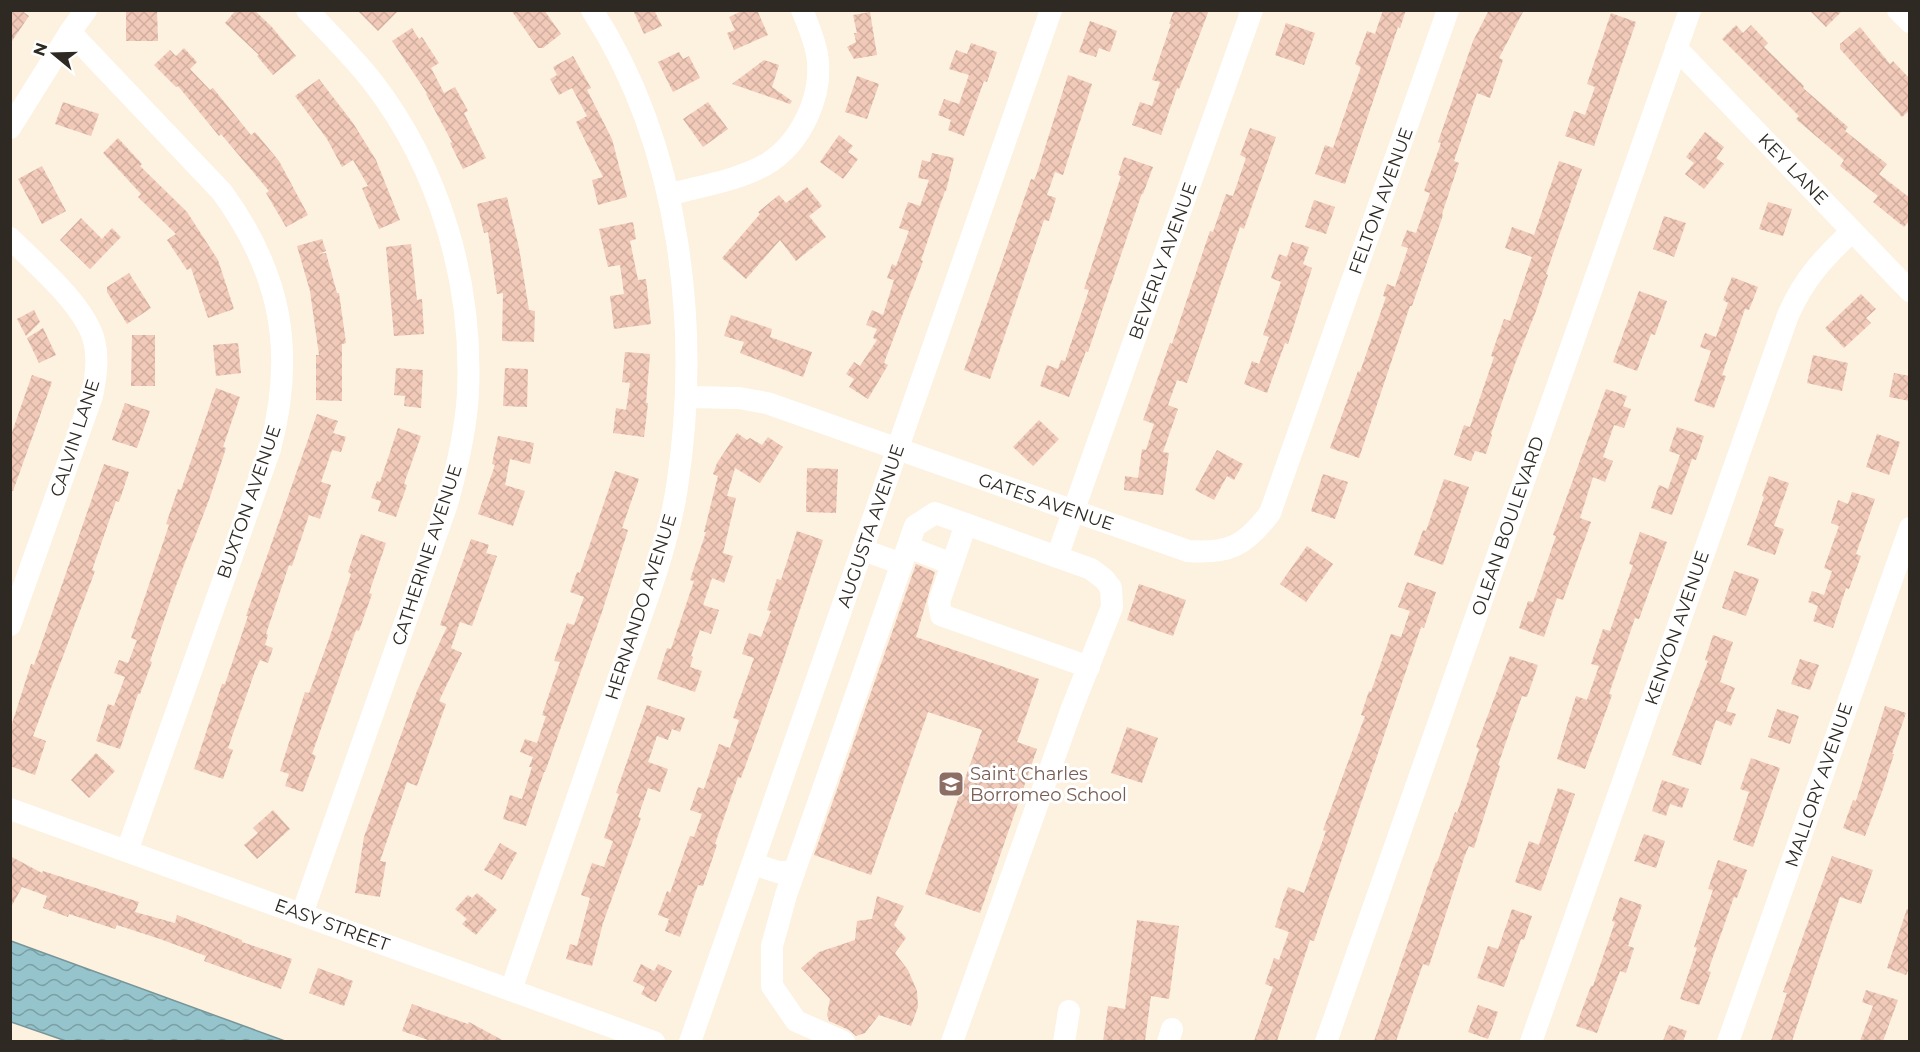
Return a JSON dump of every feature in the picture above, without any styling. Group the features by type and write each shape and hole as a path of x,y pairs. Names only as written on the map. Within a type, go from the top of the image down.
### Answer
{"street":[{"path":"10,128 86,10"},
{"name":"CATHERINE AVENUE","path":"302,914 447,504 461,449 468,353 464,304 456,256 442,210 423,165 400,122 372,82 347,51 307,10"},
{"name":"HERNANDO AVENUE","path":"511,990 655,575 677,489 687,398 683,296 678,248 663,171 644,114 620,60 592,10"},
{"path":"668,195 740,176 766,164 791,142 808,114 817,84 817,55 802,10"},
{"name":"AUGUSTA AVENUE","path":"690,1041 1051,10"},
{"name":"BEVERLY AVENUE","path":"1057,557 1251,10"},
{"name":"FELTON AVENUE","path":"1313,391 1448,10"},
{"name":"OLEAN BOULEVARD","path":"1326,1041 1690,10"},
{"path":"1898,10 1910,22"},
{"name":"BUXTON AVENUE","path":"70,32 222,192 236,211 254,241 268,276 278,314 282,348 281,396 270,449 127,851"},
{"name":"KEY LANE","path":"1676,48 1910,291"},
{"name":"KENYON AVENUE","path":"1531,1041 1788,315 1797,294 1810,274 1852,231"},
{"name":"CALVIN LANE","path":"10,238 79,310 93,337 97,367 92,396 10,625"},
{"name":"GATES AVENUE","path":"687,398 739,398 767,403 1188,551 1211,553 1233,547 1254,534 1270,513 1313,391"},
{"path":"844,1041 796,1021 772,986 772,946 786,895 915,526 935,513 1091,569 1111,588 1112,607 952,1041"},
{"path":"966,524 939,602 941,615 1089,666"},
{"name":"MALLORY AVENUE","path":"1728,1041 1910,528"},
{"path":"863,550 952,564"},
{"name":"EASY STREET","path":"10,809 654,1041"},
{"path":"753,864 778,872 794,872"},
{"path":"1064,1041 1069,1011"}],"water":[{"path":"11,941 285,1041 66,1041 11,1022"}],"building":[{"path":"10,10 21,10 29,16 10,44"},
{"path":"126,10 157,11 158,41 126,41"},
{"path":"236,10 254,10 296,56 273,75 257,56 259,55 225,23"},
{"path":"357,10 399,10 378,31"},
{"path":"511,10 544,10 561,34 543,48 538,48"},
{"path":"633,10 654,10 662,26 644,34"},
{"path":"744,10 757,10 768,35 734,50 727,33 735,30 729,17"},
{"path":"1174,10 1209,10 1179,89 1177,88 1161,135 1132,125 1140,102 1152,106 1160,82 1152,80"},
{"path":"1383,10 1406,10 1400,28 1398,27 1345,184 1315,174 1325,145 1333,148 1361,67 1355,64 1367,31 1375,34"},
{"path":"1489,10 1524,10 1499,58 1503,60 1490,98 1477,93 1454,161 1459,163 1443,215 1359,458 1330,448 1358,371 1360,372 1386,297 1383,296 1387,284 1395,287 1408,248 1401,246 1407,230 1416,233 1430,193 1424,191 1441,143 1438,142 1473,41"},
{"path":"1809,10 1843,10 1826,27"},
{"path":"870,12 877,55 854,59 847,47 856,42 854,33 857,33 853,15"},
{"path":"1611,13 1636,22 1594,146 1565,136 1574,111 1585,115 1595,87 1587,84"},
{"path":"1090,21 1117,31 1110,52 1099,48 1096,57 1079,52"},
{"path":"1286,23 1315,33 1304,65 1275,55"},
{"path":"1736,25 1743,33 1751,25 1768,43 1764,47 1804,86 1803,88 1848,127 1845,131 1887,164 1879,174 1910,198 1910,220 1904,227 1873,202 1878,196 1840,166 1844,160 1796,119 1799,116 1722,39"},
{"path":"1860,27 1890,64 1893,61 1910,79 1910,110 1902,117 1840,49 1840,44"},
{"path":"412,28 419,39 422,37 439,63 431,68 444,93 455,87 468,111 464,113 486,158 463,169 427,93 392,41"},
{"path":"971,43 997,52 964,136 948,130 951,120 938,115 944,99 959,104 969,75 949,69 956,50 967,54"},
{"path":"184,48 197,62 190,69 210,90 213,88 251,135 255,132 279,161 308,215 286,227 266,193 269,191 178,86 176,87 154,65 170,50 176,56"},
{"path":"679,52 683,59 689,56 700,78 673,92 658,62"},
{"path":"573,56 591,88 587,90 612,139 627,197 598,205 592,180 603,177 576,122 587,116 572,88 559,95 550,79 557,75 553,67"},
{"path":"764,60 779,65 772,87 792,101 790,104 732,84"},
{"path":"1068,75 1092,84 1063,175 1055,172 1047,195 1056,198 1049,221 1044,220 990,379 964,370 1031,179 1034,180 1036,176"},
{"path":"857,76 879,84 867,119 845,112"},
{"path":"319,79 353,123 376,160 400,220 379,229 362,188 368,186 353,160 342,167 327,139 295,96"},
{"path":"63,102 99,114 91,136 55,124"},
{"path":"708,102 728,129 703,147 683,119"},
{"path":"1250,128 1276,137 1244,229 1240,227 1187,383 1177,380 1168,405 1178,409 1163,452 1169,453 1163,495 1124,490 1125,476 1138,478 1142,449 1146,450 1154,424 1143,420 1170,343 1172,344 1210,231 1213,232 1226,194 1233,196 1246,158 1240,155"},
{"path":"1705,132 1724,147 1716,158 1724,164 1704,189 1685,174 1694,163 1686,157"},
{"path":"839,135 853,146 848,152 858,159 843,179 820,162"},
{"path":"118,138 142,164 140,166 187,212 218,260 234,309 208,318 191,268 187,270 167,240 176,234 138,197 141,194 103,153"},
{"path":"932,153 954,158 946,191 921,260 923,261 884,363 888,365 868,399 849,387 854,379 846,374 854,362 860,366 877,340 873,338 877,329 866,325 872,310 883,315 894,280 887,278 892,264 896,266 909,231 899,228 908,202 920,206 929,180 918,178 922,160 930,162"},
{"path":"1124,157 1153,167 1088,352 1086,351 1069,397 1040,386 1047,365 1058,369 1061,360 1065,361 1089,290 1084,289 1121,176 1118,175"},
{"path":"1559,161 1582,169 1486,454 1475,451 1471,461 1454,455 1464,425 1470,427 1494,357 1491,356 1504,319 1510,321 1532,257 1505,248 1512,227 1534,235"},
{"path":"42,166 66,211 42,224 18,179"},
{"path":"807,187 822,206 809,216 826,237 796,261 780,240 746,279 722,258 760,214 758,212 779,195 786,203"},
{"path":"507,197 519,248 529,310 535,311 534,342 502,341 503,293 497,294 488,232 484,233 477,204"},
{"path":"1314,200 1335,207 1326,234 1305,227"},
{"path":"1768,202 1792,209 1783,236 1759,229"},
{"path":"1664,216 1686,223 1674,257 1653,249"},
{"path":"81,218 102,239 112,228 121,237 90,269 60,240"},
{"path":"633,222 636,239 630,241 638,280 646,279 651,324 614,329 610,296 624,294 620,265 608,267 599,229"},
{"path":"322,239 326,251 318,254 326,253 337,293 339,293 346,343 342,344 342,401 316,400 316,355 319,355 310,291 297,246"},
{"path":"1292,242 1309,247 1303,264 1312,268 1288,344 1285,343 1267,393 1244,384 1252,361 1259,364 1269,337 1263,335 1281,282 1271,278 1279,254 1287,257"},
{"path":"411,244 417,300 422,299 424,334 394,336 386,247"},
{"path":"129,273 151,308 127,324 107,292 107,287"},
{"path":"1732,277 1758,287 1749,310 1745,309 1722,375 1726,376 1714,408 1694,401 1711,351 1700,347 1705,333 1716,337 1728,303 1723,300"},
{"path":"1639,291 1667,301 1655,335 1651,334 1637,371 1613,362"},
{"path":"1861,294 1876,309 1866,318 1871,323 1844,348 1825,328"},
{"path":"34,310 40,322 26,336 17,319"},
{"path":"731,315 772,329 770,337 812,352 803,377 740,353 744,342 724,336"},
{"path":"43,328 56,355 39,363 27,338"},
{"path":"132,335 155,335 155,386 131,386"},
{"path":"238,343 241,373 216,376 213,345"},
{"path":"625,352 650,354 644,437 613,433 616,408 626,410 630,383 622,382"},
{"path":"1813,355 1848,363 1842,391 1807,383"},
{"path":"396,368 423,370 421,408 404,406 405,396 394,395"},
{"path":"505,368 528,369 527,407 503,406"},
{"path":"1894,373 1910,376 1910,401 1889,397"},
{"path":"32,375 52,382 13,491 10,491 10,438"},
{"path":"216,388 240,397 223,447 226,448 209,500 174,591 150,661 152,662 140,694 138,694 120,749 96,741 108,704 114,706 125,677 114,673 119,660 128,663 137,640 131,638 169,525 166,524 178,489 181,490"},
{"path":"1606,389 1627,396 1623,406 1631,409 1624,428 1614,425 1603,457 1613,461 1605,482 1593,477 1580,518 1591,522 1563,600 1557,598 1544,637 1519,628 1528,601 1533,602 1556,536 1553,535"},
{"path":"125,403 150,411 137,448 112,440"},
{"path":"317,414 338,421 333,433 346,437 341,452 332,450 321,482 331,485 320,519 309,515 292,566 289,565 266,634 268,635 265,645 273,648 268,663 260,660 255,671 228,748 233,750 223,779 194,769"},
{"path":"1039,420 1059,439 1033,466 1013,447"},
{"path":"1677,427 1704,436 1696,460 1692,459 1672,515 1651,508 1659,485 1668,489 1680,455 1669,451"},
{"path":"398,428 421,436 404,484 407,485 396,517 378,511 381,501 371,498 377,481 380,482"},
{"path":"737,433 747,440 750,438 762,445 768,437 783,447 760,483 735,468 727,496 736,498 723,553 733,556 724,583 712,578 703,605 719,610 711,634 700,630 691,656 693,657 690,667 702,671 695,692 657,679 667,648 671,649 694,581 690,580 706,532 704,532 718,476 713,474 717,463"},
{"path":"1877,434 1900,442 1889,475 1866,467"},
{"path":"498,436 534,443 530,464 510,459 505,485 525,491 513,526 478,514 495,465 492,464"},
{"path":"1217,450 1243,464 1234,480 1227,476 1214,500 1195,490"},
{"path":"104,464 129,472 119,502 116,501 92,570 95,571 33,736 46,741 35,775 10,766 10,730 31,664 34,665"},
{"path":"807,468 838,469 836,513 806,512"},
{"path":"615,471 639,479 622,528 628,530 601,615 526,826 503,819 510,795 522,799 533,757 520,752 525,739 537,743 546,716 542,715 560,662 554,661 567,623 574,625 584,597 570,592 577,572 580,573"},
{"path":"1323,474 1348,482 1335,519 1311,511"},
{"path":"1769,476 1789,483 1774,526 1784,529 1775,555 1747,545"},
{"path":"1444,479 1469,487 1443,565 1414,555 1423,530 1426,531"},
{"path":"1852,492 1875,499 1856,554 1861,556 1849,589 1846,588 1833,628 1813,621 1818,606 1808,602 1812,591 1824,595 1832,571 1824,568 1839,526 1831,523 1838,500 1848,504"},
{"path":"797,531 823,540 781,667 741,778 738,777 703,886 698,885 680,937 665,931 669,919 658,915 667,891 670,893 690,836 694,837 702,814 690,810 698,787 704,789 719,744 730,748 739,720 733,718 754,658 742,654 749,633 761,637 771,611 767,610 777,579 781,580"},
{"path":"1640,532 1667,542 1639,619 1635,618 1609,694 1612,695 1585,769 1557,759 1576,696 1587,700 1599,666 1591,664 1603,629 1610,631 1633,565 1629,564"},
{"path":"361,534 386,543 369,593 372,594 359,631 356,630 312,754 316,756 303,792 285,786 289,774 280,771 305,692 309,693 328,642 351,574 348,572"},
{"path":"471,539 489,545 486,553 497,556 472,626 460,622 451,648 462,653 439,701 446,704 417,786 407,782 380,861 386,862 380,897 355,893 364,837 417,691 447,627 440,625"},
{"path":"1307,546 1333,564 1306,602 1280,584"},
{"path":"916,564 935,572 916,637 1039,679 1017,742 1037,749 980,913 925,894 982,730 928,712 871,875 814,855"},
{"path":"1734,571 1759,579 1746,616 1722,608"},
{"path":"1407,582 1436,592 1424,628 1421,627 1314,941 1310,940 1277,1041 1254,1041 1273,987 1265,984 1274,958 1279,960 1289,932 1275,927 1282,903 1288,887 1304,893 1326,831 1323,830 1365,716 1361,715 1369,691 1371,692 1391,634 1401,637 1410,611 1398,607"},
{"path":"1139,584 1186,600 1173,636 1127,620"},
{"path":"1713,635 1733,642 1720,682 1735,688 1726,711 1736,714 1731,726 1716,720 1701,765 1672,755 1708,661 1705,660"},
{"path":"1510,656 1538,665 1527,697 1522,696 1498,765 1500,766 1474,848 1469,846 1465,855 1429,966 1423,964 1396,1041 1374,1041 1436,862 1455,812 1457,813 1479,749 1476,747"},
{"path":"1800,659 1819,665 1810,690 1791,684"},
{"path":"647,705 685,718 680,732 672,729 668,740 657,736 648,762 668,769 660,792 648,788 638,817 641,818 603,923 592,966 566,959 570,944 577,946 590,898 581,895 592,863 604,867 613,841 604,838 619,794 616,793"},
{"path":"1885,706 1906,713 1883,789 1865,836 1843,828 1853,800 1856,801"},
{"path":"1777,709 1799,716 1790,744 1768,737"},
{"path":"1127,727 1158,738 1142,783 1111,773"},
{"path":"96,753 115,771 89,798 71,780"},
{"path":"1751,758 1780,768 1753,847 1733,840 1749,792 1740,789"},
{"path":"1662,780 1689,789 1682,808 1670,804 1666,816 1652,811"},
{"path":"1558,788 1575,794 1541,891 1515,882 1529,841 1539,845"},
{"path":"273,810 290,829 257,859 244,845 258,833 253,828"},
{"path":"1644,834 1665,841 1656,868 1634,861"},
{"path":"500,843 517,853 502,880 484,870"},
{"path":"10,856 42,873 43,871 139,902 135,912 175,923 177,915 242,940 242,942 292,959 281,989 204,961 206,956 160,939 117,925 115,929 43,908 47,896 22,887 10,909"},
{"path":"1832,856 1873,870 1861,904 1840,897 1792,1041 1771,1041 1787,993 1783,992"},
{"path":"1718,860 1747,870 1737,898 1734,897 1708,971 1711,972 1699,1005 1680,999 1713,890 1708,889"},
{"path":"477,893 497,910 476,935 462,924 467,919 455,909 468,895 472,898"},
{"path":"877,896 904,906 894,925 906,938 895,953 908,970 917,991 918,1007 911,1026 879,1015 865,1033 856,1036 849,1030 829,1021 827,1015 830,999 801,968 819,952 855,940 857,921 872,919"},
{"path":"1620,897 1642,905 1628,946 1634,948 1626,973 1620,971 1597,1033 1576,1026 1591,986 1593,986 1615,922 1612,921"},
{"path":"1512,909 1532,916 1504,987 1477,978 1488,946 1498,949"},
{"path":"1907,909 1910,909 1910,966 1906,975 1887,968"},
{"path":"1137,920 1179,926 1169,999 1151,996 1145,1041 1103,1041 1108,1006 1125,1009"},
{"path":"641,964 654,971 658,964 672,971 656,1002 641,994 645,987 633,981"},
{"path":"318,968 353,981 344,1006 309,993"},
{"path":"1866,990 1898,1000 1883,1041 1860,1041 1873,1006 1862,1002"},
{"path":"412,1004 468,1024 469,1022 504,1041 431,1041 402,1031"},
{"path":"1478,1005 1498,1012 1488,1039 1468,1032"},
{"path":"1669,1025 1687,1031 1683,1041 1663,1041"}],"place":[{"name":"Saint Charles Borromeo School","path":"951,784"}]}
